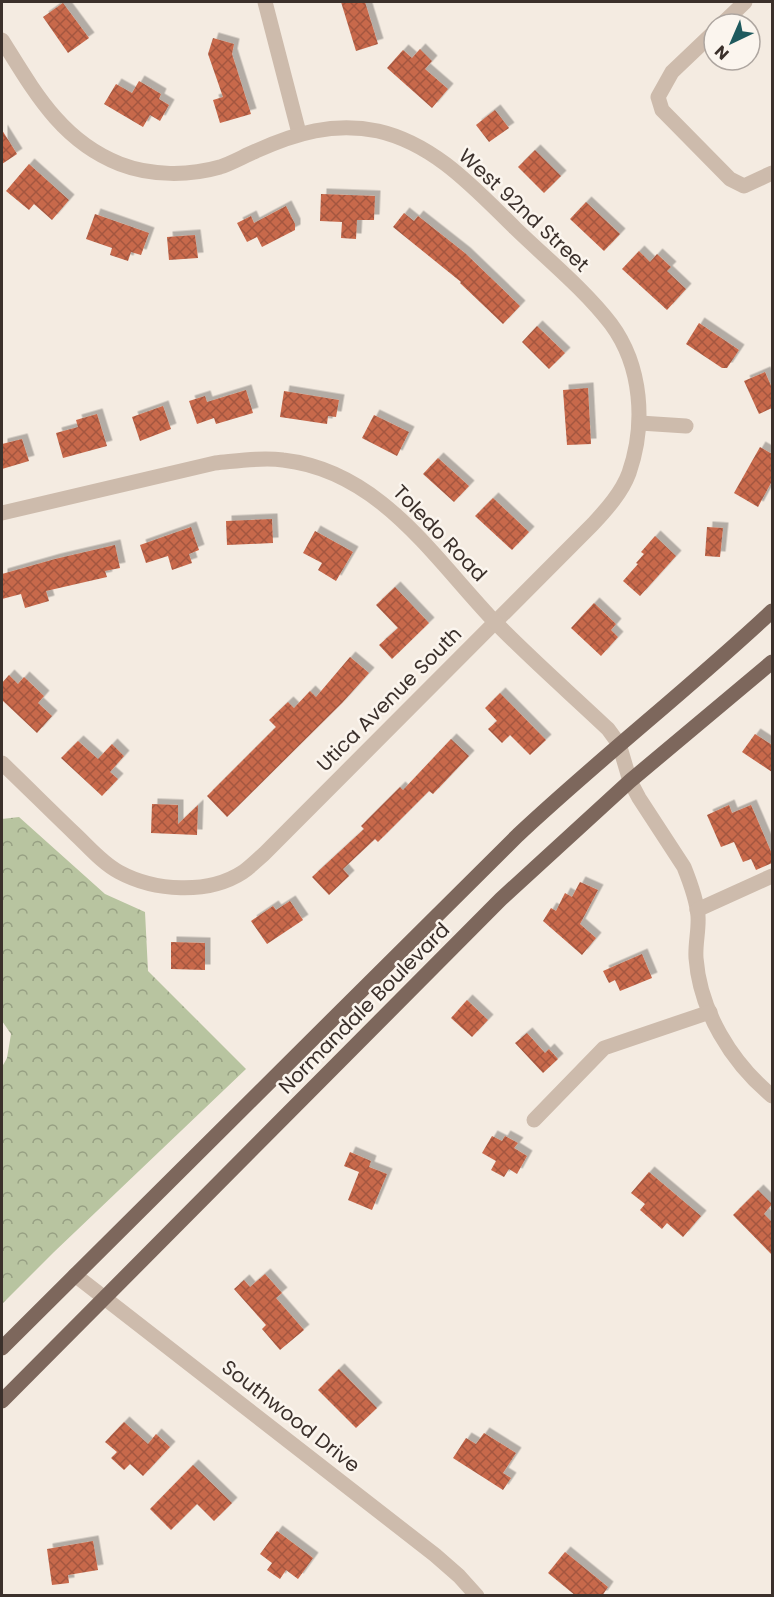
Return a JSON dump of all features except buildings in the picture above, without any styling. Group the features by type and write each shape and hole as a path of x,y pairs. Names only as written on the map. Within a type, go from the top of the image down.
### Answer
{"main road":[{"name":"Normandale Boulevard","path":"2,1348 518,835 619,744 734,647 772,611"},
{"name":"Normandale Boulevard","path":"2,1401 501,899 630,781 772,662"}],"street":[{"path":"265,2 299,133"},
{"name":"West 92nd Street","path":"2,40 43,104 65,130 91,150 121,164 154,172 188,173 221,166 299,133 312,130 345,129 377,131 437,157 463,178 592,302 612,326 628,353 640,414 639,423"},
{"path":"702,43 672,72 658,97 662,110 730,179 744,186 772,172"},
{"path":"639,423 686,426"},
{"name":"Utica Avenue South","path":"2,763 98,856 117,871 139,882 162,887 186,888 214,884 242,873 264,854 593,524 613,501 629,474 639,423"},
{"name":"Toledo Road","path":"2,513 215,463 248,459 282,459 314,466 346,479 375,496 400,518 496,623 608,729 619,744 630,781 684,867 697,910 695,956 699,984 710,1012 732,1055 772,1096"},
{"path":"697,910 772,876"},
{"path":"534,1120 604,1048 710,1012"},
{"name":"Southwood Drive","path":"75,1275 435,1555 477,1596"}],"green space":[{"path":"19,817 105,894 145,912 148,971 246,1069 2,1304 2,1067 7,1058 11,1034 2,1021 2,819"}]}
